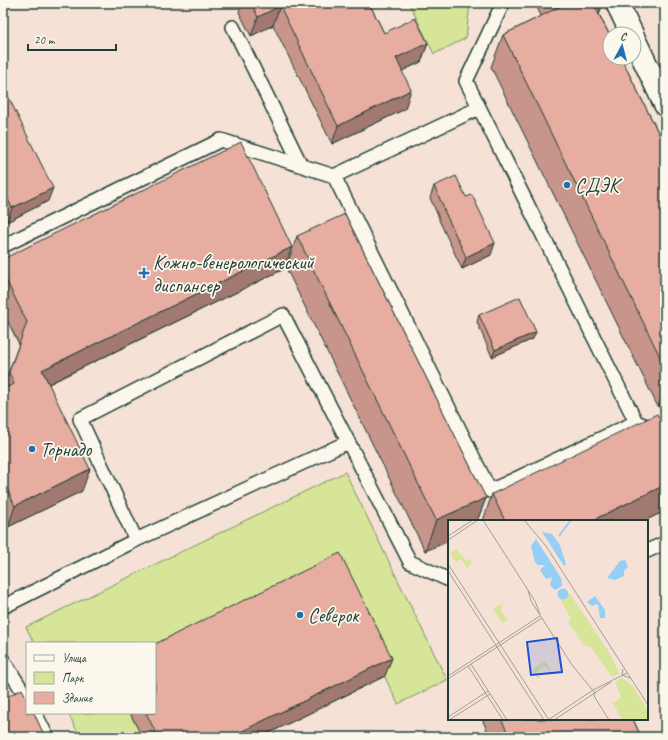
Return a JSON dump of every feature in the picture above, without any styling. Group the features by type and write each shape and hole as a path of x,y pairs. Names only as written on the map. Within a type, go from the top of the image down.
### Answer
{"street":[{"path":"617,3 628,26"},
{"path":"642,56 665,104"}],"lane":[{"path":"503,3 466,81 636,422 665,433"},
{"path":"233,27 301,165"},
{"path":"3,246 221,140 334,176 479,108"},
{"path":"334,176 490,491 636,422"},
{"path":"136,540 80,419 283,315 410,562 448,580"},
{"path":"3,607 136,540 348,442"},
{"path":"648,551 665,543"},
{"path":"3,660 26,696"},
{"path":"36,714 47,737"}],"green space":[{"path":"409,3 470,3 466,38 434,54"},
{"path":"345,472 447,680 398,704 333,571 156,659 156,642 34,642 26,627"},
{"path":"68,714 130,714 142,737 80,737"}],"building":[{"path":"251,3 369,3 384,33 415,18 428,43 396,58 411,90 338,126 280,6 258,17"},
{"path":"562,3 593,3 605,26 602,26 602,66 625,66 665,146 665,367 503,35 563,5"},
{"path":"3,86 53,188 12,208 3,189"},
{"name":"Кожно-венерологический диспансер","path":"241,142 292,247 42,370 90,469 15,506 3,480 3,389 14,384 9,372 27,322 3,274 3,259"},
{"path":"456,176 466,197 472,195 495,243 466,257 434,186"},
{"path":"345,214 486,498 436,520 297,236"},
{"path":"520,297 536,332 495,350 479,315"},
{"path":"657,414 665,430 665,485 593,520 505,520 492,494"},
{"name":"Северок","path":"340,553 392,658 230,737 158,737 146,714 156,714 156,644"},
{"path":"22,689 26,697 26,714 34,714 45,737 3,737 3,699"},
{"path":"502,720 633,720 641,737 510,737"}],"place":[{"name":"СДЭК","path":"567,185"},
{"name":"Кожно-венерологический диспансер","path":"144,273"},
{"name":"Торнадо","path":"32,449"},
{"name":"Северок","path":"300,615"}]}
